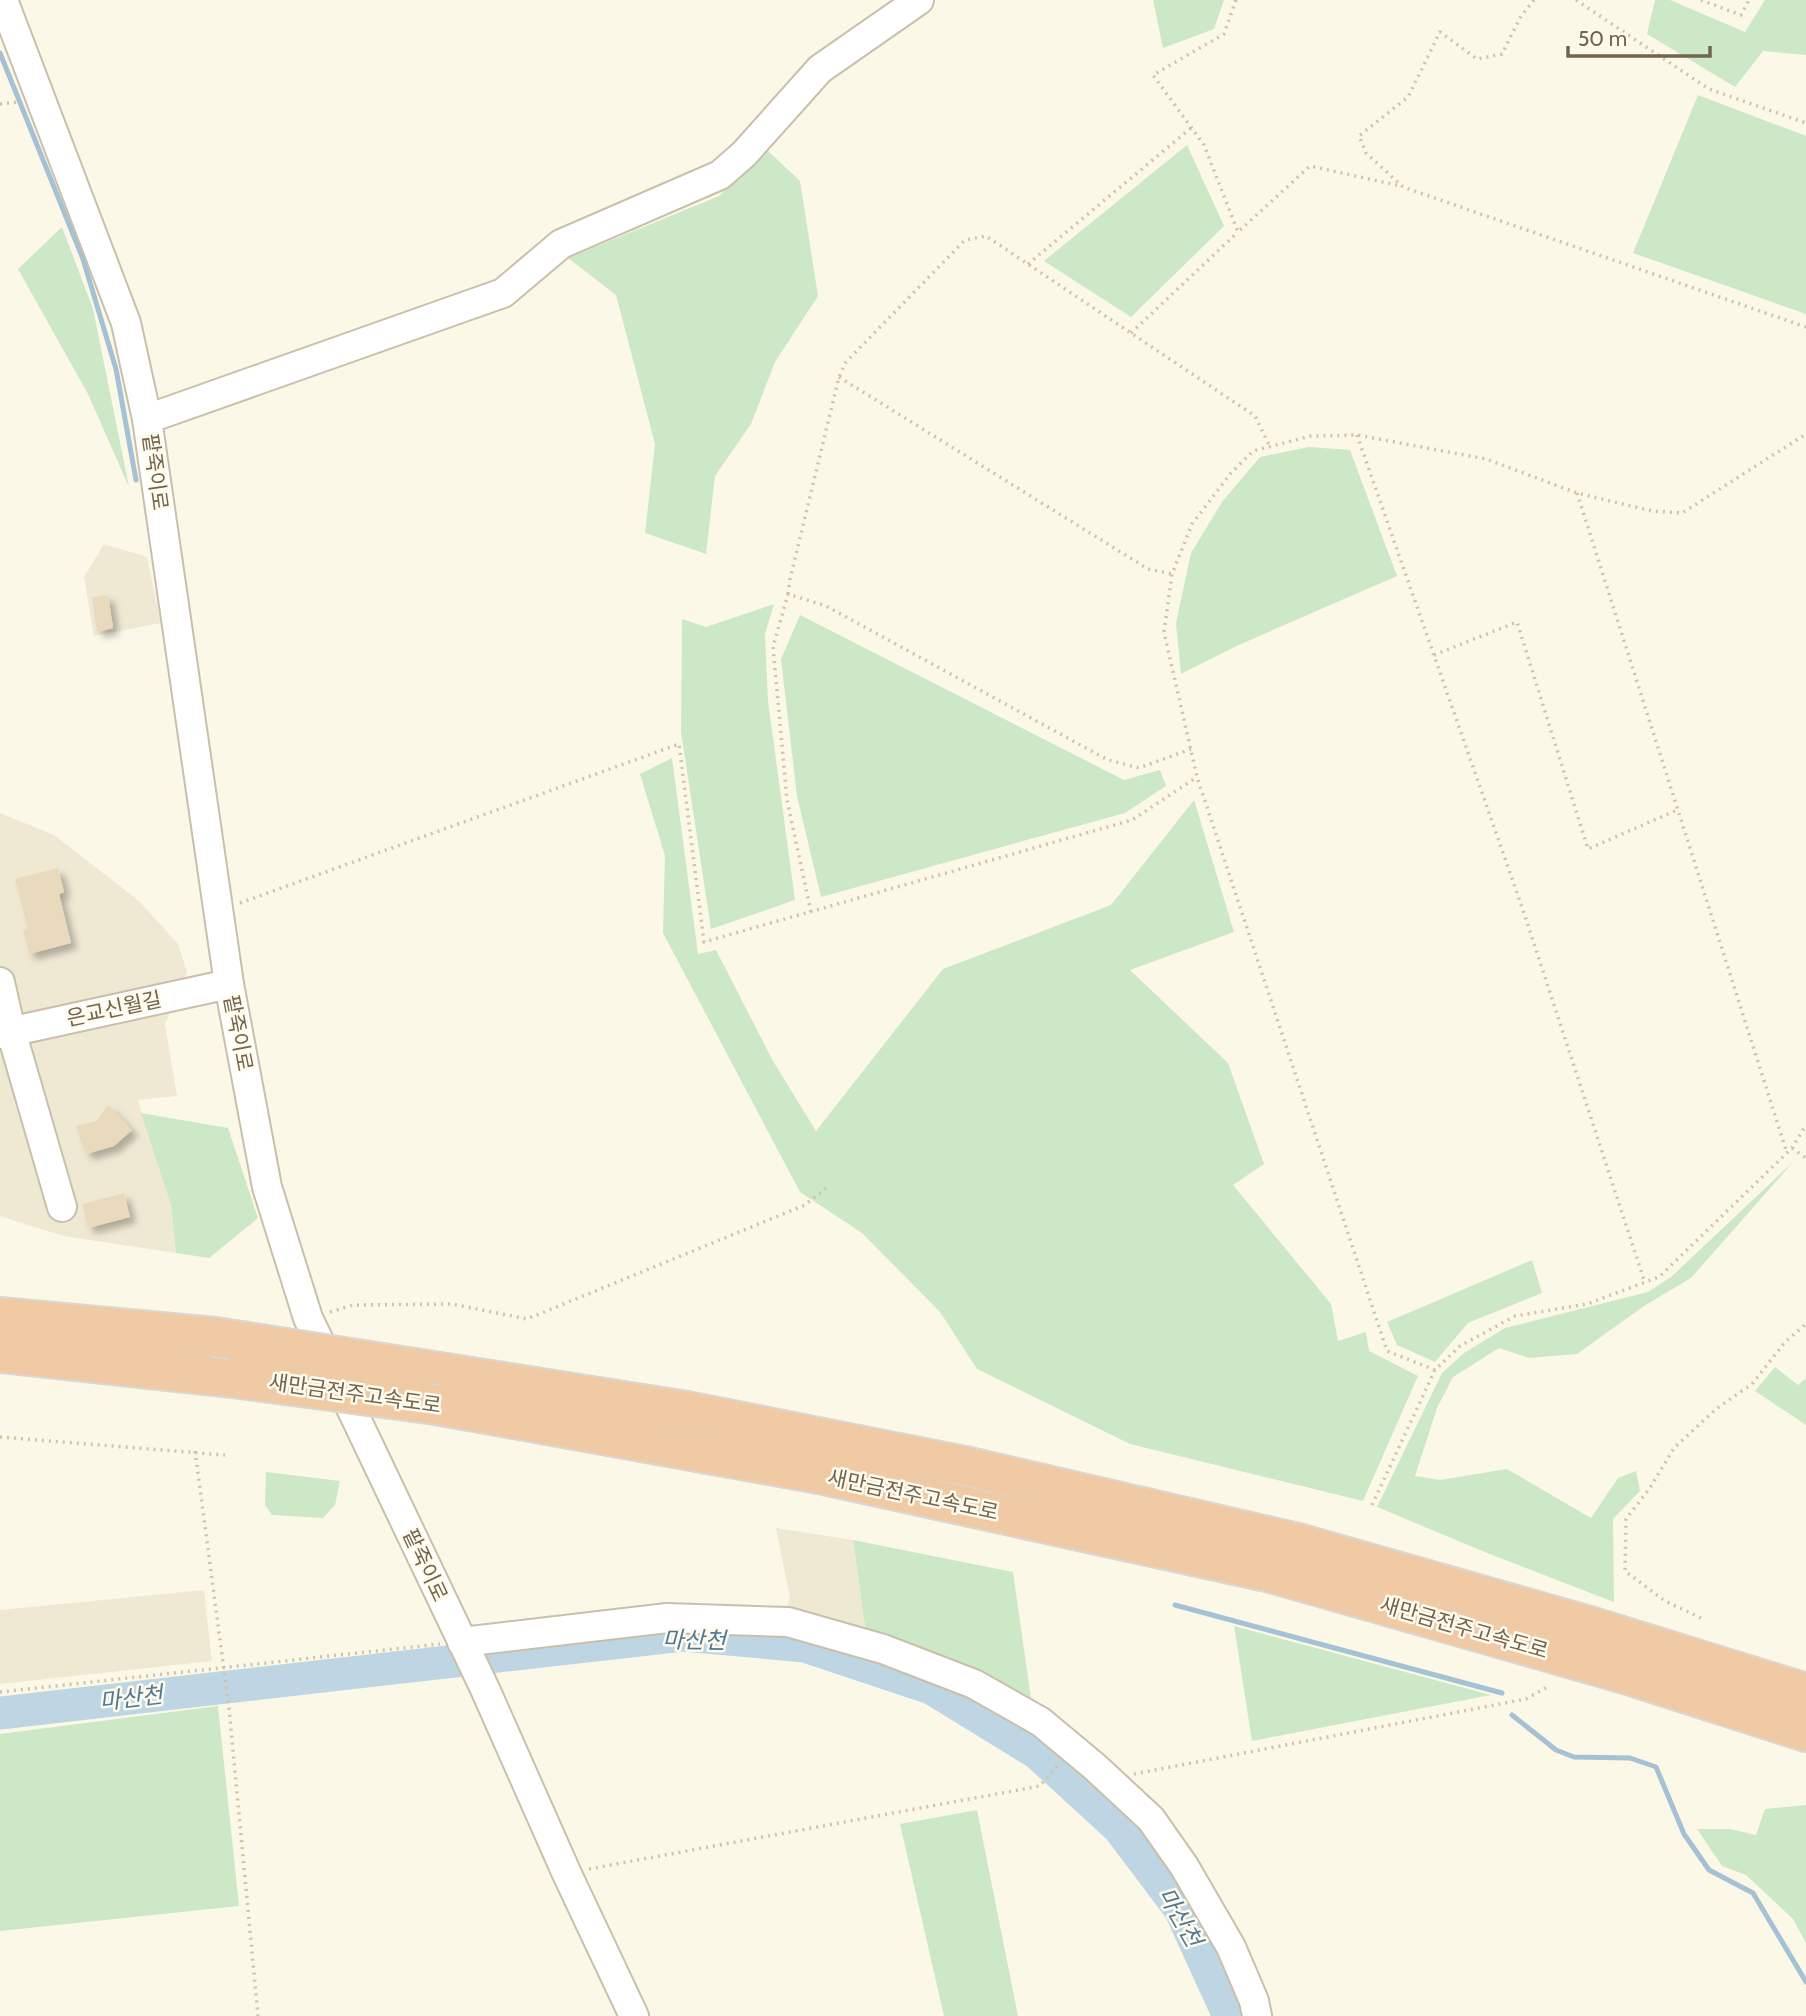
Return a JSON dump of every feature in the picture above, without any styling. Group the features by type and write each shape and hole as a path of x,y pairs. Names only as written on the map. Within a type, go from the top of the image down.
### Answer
{"highway":[{"name":"새만금전주고속도로","path":"0,1317 215,1338 421,1369 701,1413 965,1466 1285,1540 1593,1627 1806,1693"},
{"name":"새만금전주고속도로","path":"0,1353 233,1378 436,1405 818,1474 1271,1573 1625,1674 1806,1732"}],"street":[{"name":"팥죽이로","path":"3,0 126,323 147,419 229,984 267,1187 308,1318 480,1679 634,2016"},
{"path":"147,419 503,293 561,244 720,175 744,155 820,69 919,0"},
{"path":"0,982 5,1032 62,1208"},
{"name":"은교신월길","path":"5,1032 229,984"},
{"path":"463,1645 667,1618 788,1622 883,1649 974,1684 1041,1722 1151,1819 1184,1866 1231,1947 1254,2001 1257,2016"}],"path":[{"path":"1236,0 1224,34 1153,75 1204,145 1238,232"},
{"path":"1403,187 1366,153 1359,136 1408,97 1440,33 1478,59 1502,54 1521,16 1534,0"},
{"path":"1576,0 1709,89 1806,123"},
{"path":"1701,0 1741,15 1749,0"},
{"path":"0,104 7,103"},
{"path":"1028,264 1191,128"},
{"path":"1131,333 1310,166 1403,187 1806,327"},
{"path":"811,912 787,800 773,647 839,377 846,362 965,240 986,236 1255,416 1270,447"},
{"path":"839,377 1148,569 1172,573"},
{"path":"1435,1370 1387,1351 1197,777 1164,632 1172,573 1192,524 1231,472 1253,451 1311,436 1357,435 1486,459 1577,493 1652,511 1682,513 1806,434"},
{"path":"1357,435 1523,911 1645,1283"},
{"path":"1577,493 1787,1153"},
{"path":"788,594 826,606 1108,760 1139,768 1191,749"},
{"path":"1434,655 1517,622 1588,849 1678,810"},
{"path":"218,911 679,744 704,942 1132,820 1197,777"},
{"path":"1372,1506 1435,1370 1460,1346 1515,1316 1587,1304 1659,1278 1792,1148 1806,1125"},
{"path":"1792,1148 1806,1158"},
{"path":"308,1318 353,1305 452,1304 527,1319 805,1205 826,1188"},
{"path":"1701,1618 1665,1601 1625,1571 1626,1519 1650,1488 1674,1448 1716,1409 1752,1384 1785,1342 1806,1324"},
{"path":"0,1437 225,1455"},
{"path":"195,1451 229,1708 258,2016"},
{"path":"0,1692 222,1667 463,1645"},
{"path":"1108,1779 1526,1699 1549,1686"},
{"path":"567,1874 1040,1786"}],"shaded area":[{"path":"104,544 147,557 161,623 94,636 84,577"},
{"path":"0,813 54,835 139,901 178,944 187,972 165,1024 177,1096 138,1100 171,1205 176,1253 63,1236 0,1216"},
{"path":"776,1528 853,1540 866,1634 784,1613 790,1598"},
{"path":"204,1590 212,1661 0,1684 0,1610"}],"green space":[{"path":"1153,0 1224,0 1214,29 1163,48"},
{"path":"1655,0 1670,0 1745,32 1765,0 1806,0 1806,55 1763,51 1735,87 1647,34"},
{"path":"1698,95 1806,136 1806,314 1633,253"},
{"path":"1187,145 1224,226 1131,317 1044,261"},
{"path":"767,150 800,181 818,296 775,362 751,424 715,476 706,554 645,533 655,444 616,295 568,258 719,196"},
{"path":"62,227 93,309 129,487 88,394 18,269"},
{"path":"1309,447 1350,450 1397,576 1241,644 1181,674 1176,623 1191,553 1222,502 1260,457"},
{"path":"774,604 765,634 768,701 795,900 711,929 681,732 682,619 706,627"},
{"path":"800,615 1124,780 1160,770 1166,786 1125,813 821,897 797,796 781,659"},
{"path":"672,758 698,954 716,950 773,1061 816,1131 943,969 1111,905 1194,800 1234,932 1130,970 1228,1063 1264,1164 1233,1185 1331,1304 1338,1341 1366,1332 1369,1351 1418,1376 1363,1501 1130,1444 977,1369 940,1312 862,1233 800,1192 663,933 665,856 640,774"},
{"path":"141,1113 228,1128 258,1218 209,1258 176,1253 171,1205"},
{"path":"1794,1161 1691,1278 1644,1306 1577,1354 1529,1358 1499,1348 1453,1377 1437,1408 1415,1476 1440,1480 1507,1469 1591,1518 1618,1478 1636,1471 1640,1491 1613,1519 1614,1602 1377,1507 1442,1373 1464,1353 1505,1328 1648,1292 1671,1277"},
{"path":"1532,1260 1542,1293 1468,1323 1435,1362 1397,1345 1387,1322"},
{"path":"1775,1367 1798,1385 1806,1378 1806,1425 1755,1391"},
{"path":"266,1472 340,1481 335,1505 323,1518 272,1515 265,1505"},
{"path":"853,1540 1013,1572 1031,1699 960,1667 866,1634"},
{"path":"1234,1626 1491,1695 1252,1741"},
{"path":"218,1706 239,1906 0,1931 0,1734"},
{"path":"1806,1805 1806,1943 1793,1919 1746,1875 1722,1866 1697,1829 1730,1829 1756,1835 1765,1809"},
{"path":"977,1810 1018,2016 944,2016 900,1824"}],"building":[{"path":"108,595 113,628 97,632 92,597"},
{"path":"58,868 64,892 59,894 71,943 29,954 23,930 28,928 15,879"},
{"path":"108,1105 132,1130 114,1146 86,1154 76,1126 97,1121"},
{"path":"124,1193 130,1217 88,1228 82,1204"}],"waterway":[{"path":"0,53 83,259 116,369 136,480"},
{"path":"1175,1605 1502,1693"},
{"name":"마산천","path":"0,1713 683,1635 805,1646 931,1688 1037,1753 1119,1828 1180,1909 1229,2016"},
{"path":"1512,1715 1556,1750 1574,1757 1630,1758 1656,1767 1684,1834 1709,1870 1753,1893 1806,1982"}]}
